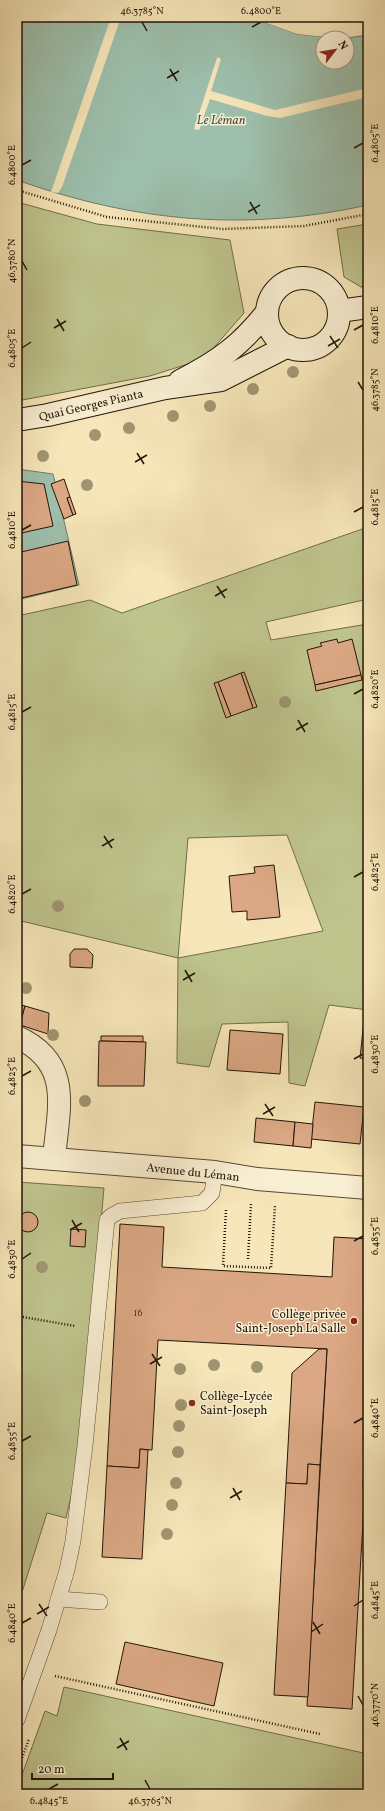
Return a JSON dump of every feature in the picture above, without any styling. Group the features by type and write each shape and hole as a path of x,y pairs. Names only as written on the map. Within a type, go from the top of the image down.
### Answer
{"street":[{"path":"302,277 320,281 330,289 336,299 339,311 337,328 327,342 317,347 305,350 288,346 278,339 271,330 267,312 270,300 276,290 285,282 302,277"},
{"path":"339,311 368,307"},
{"name":"Quai Georges Pianta","path":"165,388 208,367 226,355 246,337 267,312"},
{"name":"Quai Georges Pianta","path":"17,420 48,415 165,388 221,380 288,346"},
{"path":"17,1037 33,1046 45,1058 54,1072 59,1086 60,1103 54,1159"},
{"name":"Avenue du Léman","path":"17,1156 215,1172 252,1179 368,1188"}],"lane":[{"path":"17,1720 58,1599 73,1541 97,1329 106,1226 111,1216 120,1211 202,1203 212,1193 215,1172"},
{"path":"58,1599 100,1602"}],"path":[{"path":"17,190 107,217 223,229 304,226 368,214"},
{"path":"248,1259 252,1179"},
{"path":"226,1216 223,1266 271,1268 274,1219"},
{"path":"247,1267 247,1272"},
{"path":"17,1316 97,1329"},
{"path":"52,1675 320,1734"},
{"path":"17,1772 30,1735"}],"green space":[{"path":"17,202 97,224 230,240 244,313 204,359 150,376 17,401"},
{"path":"368,224 368,288 363,288 344,277 337,229"},
{"path":"368,527 368,599 266,622 271,640 368,624 368,1010 329,1005 305,1086 289,1083 288,1022 222,1024 209,1067 177,1063 178,958 17,920 17,616 90,600 122,613","holes":["287,835 323,931 178,958 188,838"]},
{"path":"17,1182 104,1188 81,1442 75,1479 66,1518 47,1513 17,1608"},
{"path":"64,1687 368,1754 368,1794 17,1794 17,1789 45,1711 57,1716"}],"water":[{"name":"Le Léman","path":"17,17 250,17 297,34 315,36 315,70 355,70 355,37 368,35 368,205 323,213 278,218 234,220 191,218 148,213 104,205 61,194 17,180"},
{"path":"17,469 53,474 79,585 17,600"}],"pier":[{"path":"111,17 121,17 62,187 58,193 51,192"},
{"path":"250,17 255,17 297,32 315,34 315,36 297,34"},
{"path":"218,57 221,59 211,91 275,110 368,88 368,97 280,118 267,116 210,99 199,130 194,129"}],"building":[{"path":"64,479 70,497 67,498 73,515 64,519 51,484"},
{"path":"17,481 44,484 53,526 17,534"},
{"path":"70,497 76,514 73,515 67,498"},
{"path":"68,541 77,585 17,599 17,553"},
{"path":"337,639 338,643 352,639 361,675 315,685 307,650 322,646 320,643"},
{"path":"244,672 257,707 253,708 241,673"},
{"path":"241,673 253,708 231,716 218,682"},
{"path":"361,675 362,680 316,691 315,685"},
{"path":"218,682 231,716 226,718 214,683"},
{"path":"274,865 280,917 247,920 247,911 232,912 229,876 255,873 254,867"},
{"path":"74,949 87,949 93,955 92,968 70,967 70,954"},
{"path":"17,1004 25,1006 20,1025 17,1024"},
{"path":"25,1006 49,1013 48,1034 20,1025"},
{"path":"365,1010 368,1010 368,1059 360,1058"},
{"path":"230,1030 283,1034 280,1074 227,1070"},
{"path":"101,1036 143,1036 143,1042 101,1041"},
{"path":"99,1041 146,1042 144,1086 98,1086"},
{"path":"315,1102 364,1107 360,1144 311,1139"},
{"path":"256,1118 295,1122 293,1146 254,1142"},
{"path":"295,1122 313,1124 311,1148 293,1146"},
{"path":"28,1212 35,1215 38,1222 35,1229 28,1232 21,1229 18,1222 21,1215"},
{"path":"120,1224 164,1227 162,1267 332,1277 334,1237 368,1239 368,1422 366,1462 364,1462 363,1487 365,1488 352,1709 307,1706 327,1349 158,1340 152,1450 140,1449 139,1468 107,1466"},
{"path":"71,1229 86,1230 85,1247 70,1246"},
{"path":"319,1349 327,1349 320,1465 308,1464 307,1484 286,1483 292,1373"},
{"path":"140,1449 148,1450 142,1559 102,1557 107,1466 139,1468"},
{"path":"308,1464 320,1465 308,1697 274,1695 286,1483 307,1484"},
{"path":"125,1642 223,1663 214,1706 116,1684"}],"place":[{"name":"Collège privée Saint-Joseph La Salle","path":"354,1321"},
{"name":"Collège-Lycée Saint-Joseph","path":"192,1403"}]}
